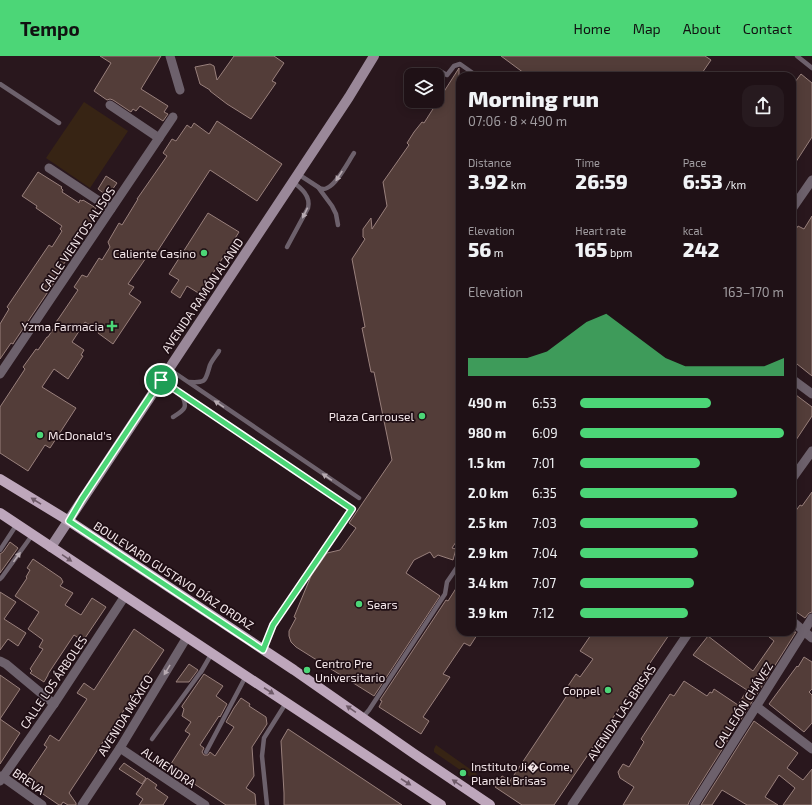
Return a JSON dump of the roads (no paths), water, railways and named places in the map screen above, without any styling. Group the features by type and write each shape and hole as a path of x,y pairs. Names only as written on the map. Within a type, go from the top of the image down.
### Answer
{"main road":[{"name":"BOULEVARD GUSTAVO DÍAZ ORDAZ","path":"0,479 69,521 294,670 490,805"},
{"path":"0,513 441,805"}],"street":[{"path":"170,56 180,90"},
{"name":"AVENIDA RAMÓN ALANID","path":"51,547 296,178 374,56"},
{"path":"110,105 159,138"},
{"name":"CALLE VIENTOS ALISOS","path":"0,374 173,117"},
{"path":"49,168 111,209"},
{"path":"796,202 812,180"},
{"path":"796,382 812,394"},
{"path":"796,473 812,450"},
{"name":"CALLE LOS ÁRBOLES","path":"1,778 54,704 125,596"},
{"name":"CALLEJÓN CHÁVEZ","path":"694,805 812,618"},
{"path":"796,625 812,638"},
{"name":"AVENIDA LAS BRISAS","path":"572,805 686,636"},
{"name":"AVENIDA MÉXICO","path":"82,805 120,748 187,637"},
{"path":"0,661 6,664 54,704"},
{"path":"756,706 812,749"},
{"name":"ALMENDRA","path":"120,748 205,805"},
{"name":"BREVA","path":"1,778 42,805"}],"lane":[{"path":"797,56 812,68"},
{"path":"444,73 448,75 454,66 460,64 471,72"},
{"path":"0,84 59,123"},
{"path":"296,178 323,189 327,188 335,183 354,153"},
{"path":"287,247 308,208 309,203 308,198 296,178"},
{"path":"318,187 332,206 336,214 338,225"},
{"path":"187,382 200,383 204,381 208,375 211,363 218,351"},
{"path":"169,369 360,498"},
{"path":"161,380 352,509 273,625 263,650"},
{"path":"173,417 183,411 185,404 180,393"},
{"path":"0,550 17,524"},
{"path":"0,579 33,534"},
{"path":"363,718 445,594 447,582 456,569"},
{"path":"152,739 212,653"},
{"path":"206,752 246,676"},
{"path":"267,805 262,756 264,738 286,702"}],"place":[{"name":"Caliente Casino","path":"204,253"},
{"name":"Yzma Farmacia","path":"112,326"},
{"name":"Plaza Carrousel","path":"422,416"},
{"name":"McDonald's","path":"40,435"},
{"name":"Sears","path":"359,604"},
{"name":"Centro Pre Universitario","path":"307,670"},
{"name":"Coppel","path":"608,690"},
{"name":"Instituto Ji�Come, Plantel Brisas","path":"463,773"}]}
